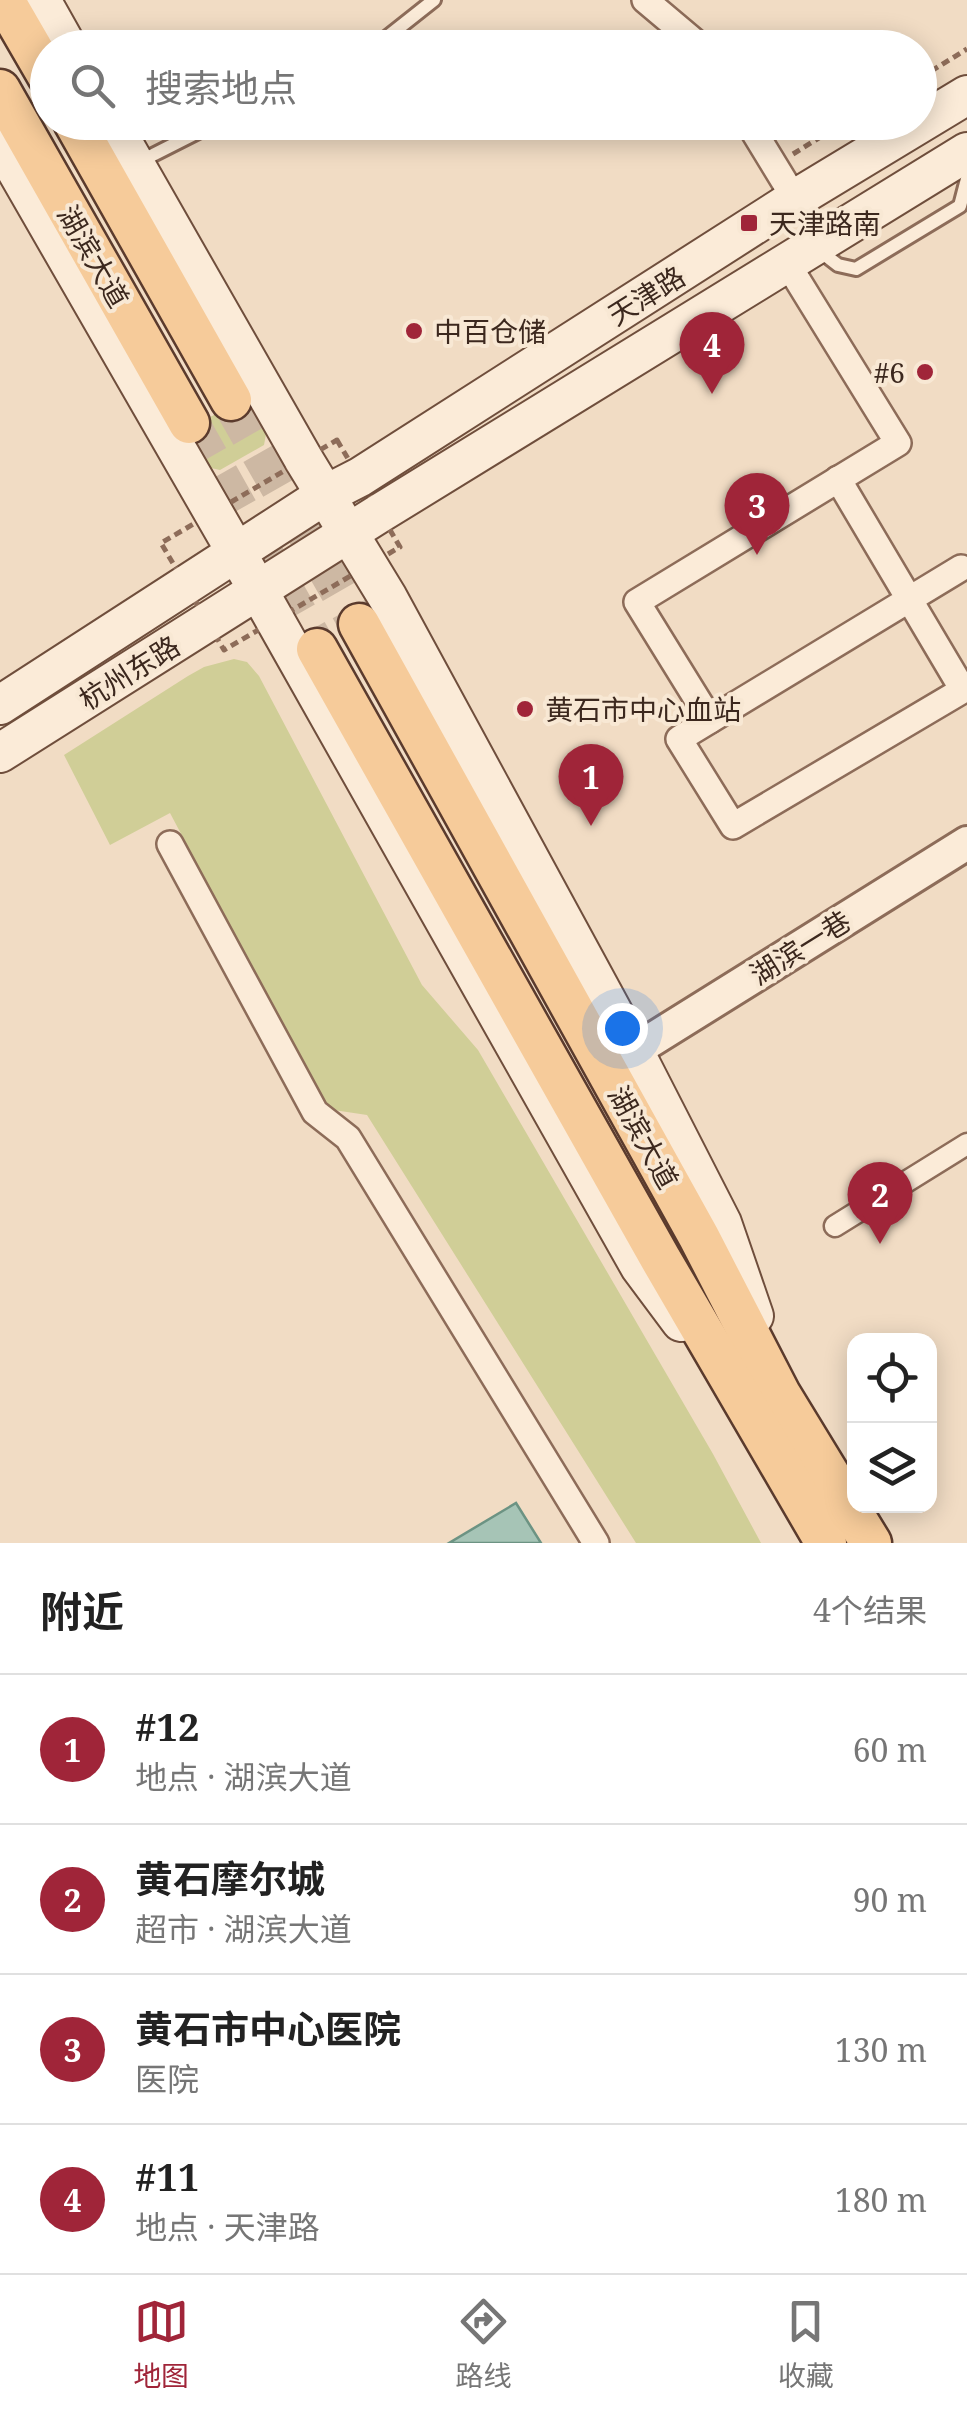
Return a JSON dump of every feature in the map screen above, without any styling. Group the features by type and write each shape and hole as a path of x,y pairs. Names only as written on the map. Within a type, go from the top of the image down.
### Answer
{"main road":[{"path":"4,0 30,45"},
{"path":"41,0 58,30"},
{"name":"湖滨大道","path":"0,90 189,423"},
{"name":"天津路","path":"937,114 967,96"},
{"name":"湖滨大道","path":"84,140 231,400"},
{"path":"121,140 388,598 634,1051 722,1223 767,1406"},
{"name":"天津路","path":"235,553 894,140"},
{"path":"0,142 640,1267 767,1406"},
{"name":"天津路","path":"258,590 801,255 966,165"},
{"name":"杭州东路","path":"0,705 235,553"},
{"name":"杭州东路","path":"0,752 258,590"},
{"name":"湖滨大道","path":"359,624 699,1237 826,1543"},
{"name":"湖滨大道","path":"317,649 660,1258 871,1543"}],"street":[{"path":"645,0 681,30"},
{"path":"759,140 795,199"},
{"path":"710,720 637,602 898,442 801,255"},
{"path":"838,480 909,599 963,690 733,826 679,739 909,599 961,568"},
{"name":"湖滨一巷","path":"634,1051 967,843"},
{"path":"170,844 315,1112 348,1138 596,1543"},
{"path":"835,1226 967,1144"}],"lane":[{"path":"396,30 434,0"},
{"path":"135,164 182,140"}],"path":[{"path":"937,68 967,49"},
{"path":"774,165 815,140"}],"shaded area":[{"path":"246,398 266,434 264,445 220,470 202,466 182,432"},
{"path":"234,659 247,662 259,676 422,985 478,1050 761,1543 636,1543 367,1115 327,1109 170,813 110,845 64,755 188,676"},
{"path":"516,1503 541,1543 449,1543"}],"tunnel":[{"path":"231,400 359,624"},
{"path":"189,423 317,649"}],"place":[{"name":"天津路南","path":"749,223"},
{"name":"中百仓储","path":"414,331"},
{"name":"#6","path":"925,372"},
{"name":"#11","path":"712,394"},
{"name":"黄石市中心医院","path":"757,555"},
{"name":"黄石市中心血站","path":"525,709"},
{"name":"#12","path":"591,826"},
{"name":"黄石摩尔城","path":"880,1244"}]}
